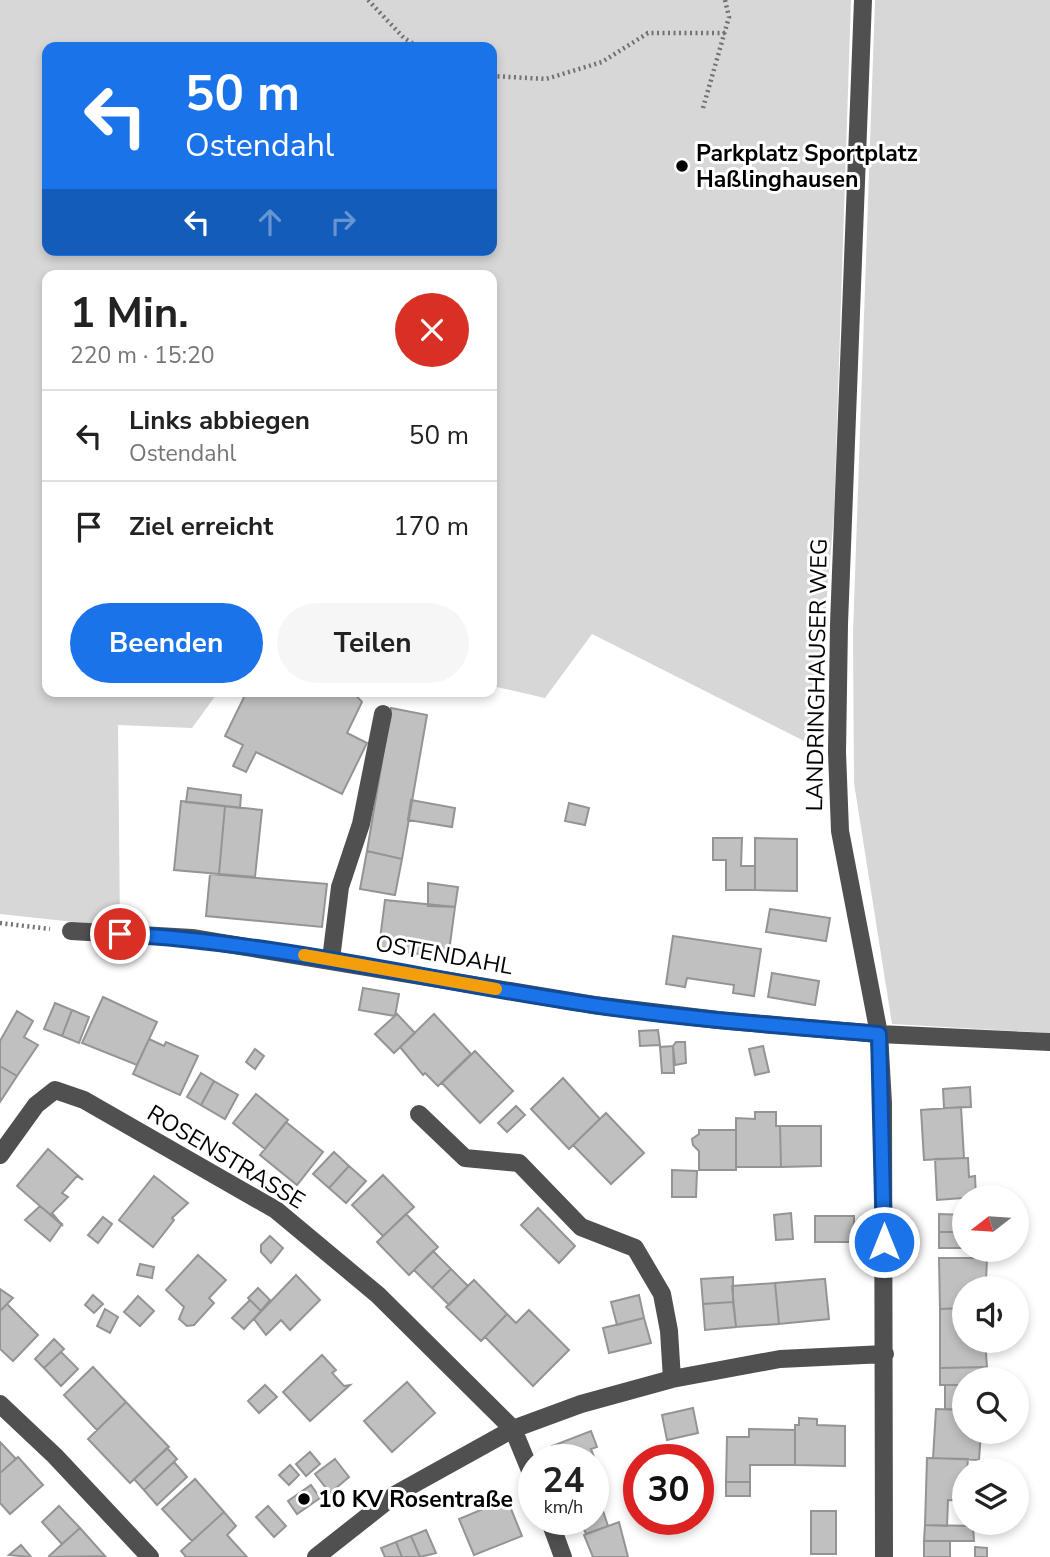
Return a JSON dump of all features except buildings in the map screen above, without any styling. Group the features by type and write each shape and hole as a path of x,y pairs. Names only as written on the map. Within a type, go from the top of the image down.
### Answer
{"street":[{"name":"LANDRINGHAUSER WEG","path":"863,0 839,624 837,752 840,831 879,1034 883,1103 884,1557"},
{"path":"331,959 340,887 361,824 383,714"},
{"name":"OSTENDAHL","path":"71,931 192,938 331,959 594,1005 718,1020 879,1034 1050,1042"},
{"name":"ROSENSTRASSE","path":"0,1155 36,1105 55,1090 84,1100 276,1210 378,1295 513,1429"},
{"path":"419,1114 465,1158 519,1163 582,1227 635,1248 662,1294 669,1331 672,1379"},
{"path":"316,1557 396,1494 513,1429 581,1404 672,1379 780,1359 885,1354"},
{"path":"0,1404 55,1457 150,1557"},
{"path":"513,1429 519,1444"},
{"path":"556,1535 564,1557"}],"path":[{"path":"368,0 410,42"},
{"path":"704,108 729,17 724,0"},
{"path":"497,76 546,79 603,62 648,33 725,33"},
{"path":"0,923 71,931"}],"shaded area":[{"path":"0,0 851,0 834,514 814,746 592,634 545,698 497,687 497,270 42,270 42,697 215,697 192,728 118,725 120,927 0,914"},
{"path":"875,0 1050,0 1050,1033 892,1024 854,783 853,633"}],"slow traffic":[{"path":"304,955 496,989"}],"place":[{"name":"Parkplatz Sportplatz Haßlinghausen","path":"682,166"},
{"name":"10 KV Rosentraße","path":"304,1499"}],"route":[{"path":"120,934 192,938 331,959 594,1005 718,1020 879,1034 883,1103 884,1242"}]}
